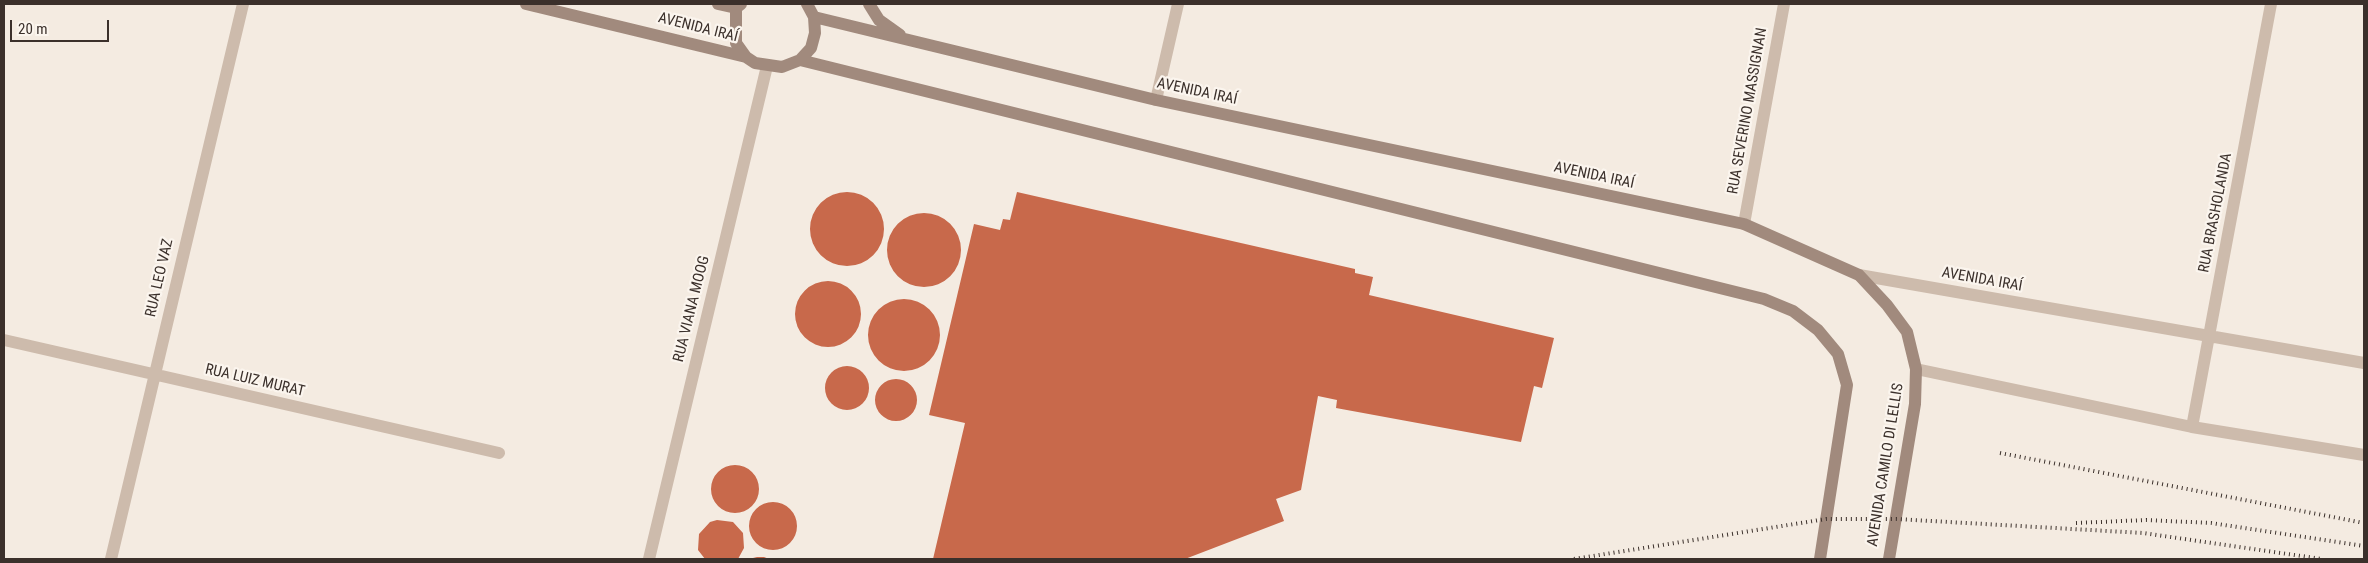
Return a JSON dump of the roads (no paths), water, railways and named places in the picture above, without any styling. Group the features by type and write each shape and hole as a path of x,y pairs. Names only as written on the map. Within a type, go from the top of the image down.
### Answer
{"main road":[{"name":"AVENIDA IRAÍ","path":"526,4 746,57 755,63 767,66"},
{"name":"AVENIDA IRAÍ","path":"718,4 739,6"},
{"path":"767,66 782,67 800,60 810,48 815,33 814,17 807,4"},
{"path":"869,4 879,20 906,39"},
{"path":"739,6 736,43 746,57"},
{"name":"AVENIDA IRAÍ","path":"814,17 1156,100 1744,224 1859,275"},
{"path":"800,60 1764,299 1793,311 1818,330 1838,354 1847,385 1820,559"},
{"name":"AVENIDA CAMILO DI LELLIS","path":"1859,275 1907,332 1916,369 1916,404 1888,559"}],"street":[{"name":"RUA LEO VAZ","path":"111,559 242,4"},
{"path":"1156,100 1178,4"},
{"name":"RUA SEVERINO MASSIGNAN","path":"1744,224 1784,4"},
{"name":"RUA BRASHOLANDA","path":"2192,427 2271,4"},
{"name":"RUA VIANA MOOG","path":"649,559 767,66"},
{"name":"AVENIDA IRAÍ","path":"1859,275 2364,363"},
{"name":"RUA LUIZ MURAT","path":"4,340 499,453"},
{"path":"1916,369 2192,427 2364,455"}],"railway":[{"path":"2000,453 2364,523"},
{"path":"1574,559 1826,519 1896,519 2143,533 2322,559"},
{"path":"2076,523 2146,520 2211,523 2364,546"}]}
